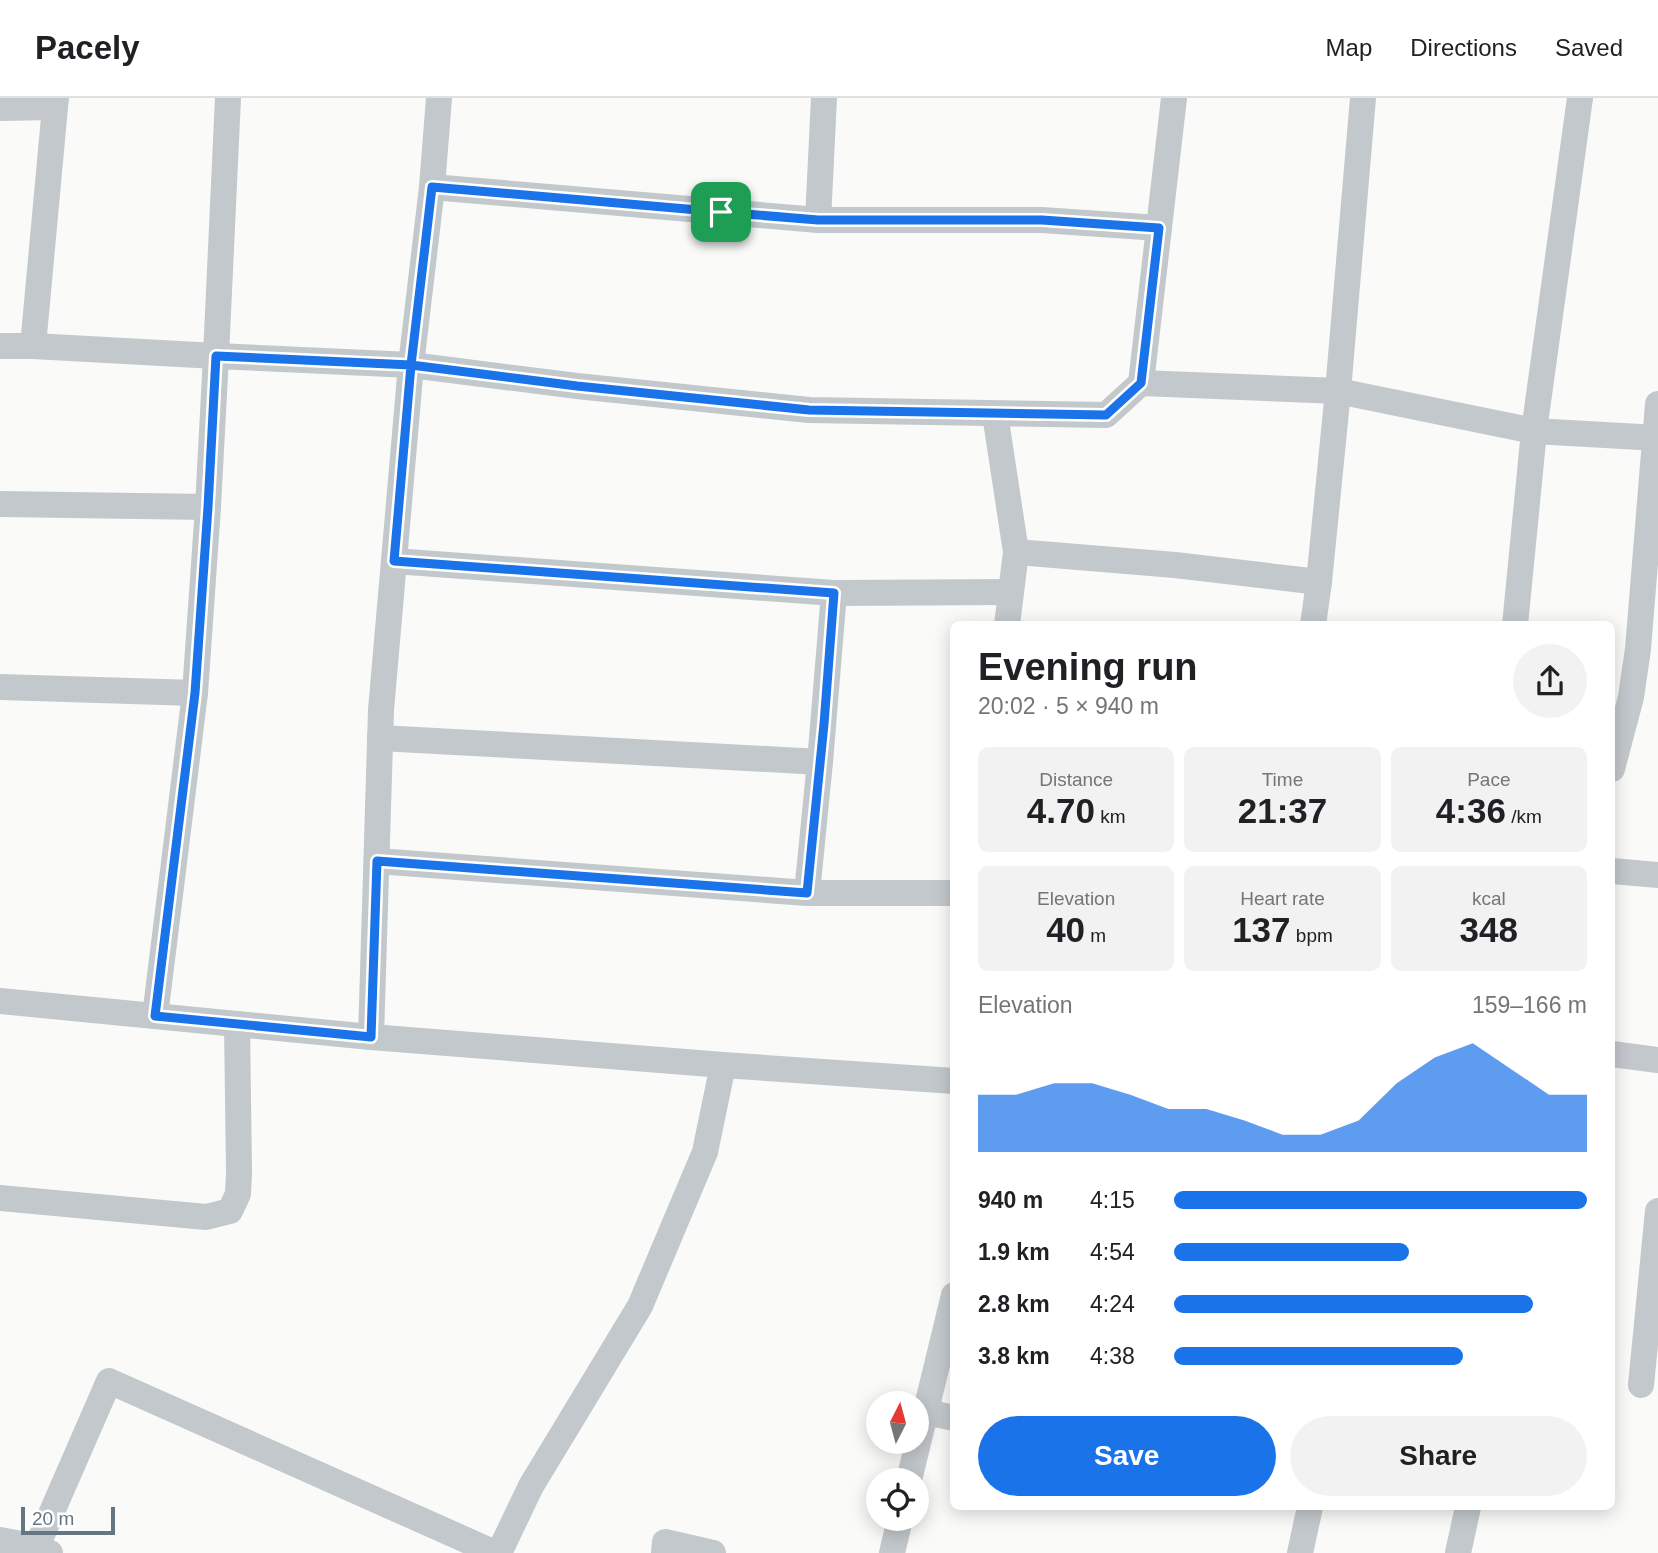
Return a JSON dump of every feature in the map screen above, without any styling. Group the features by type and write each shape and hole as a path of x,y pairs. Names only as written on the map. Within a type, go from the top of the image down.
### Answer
{"street":[{"path":"155,1016 195,693 208,507 228,98"},
{"path":"371,1037 381,710 411,365 432,187 439,98"},
{"path":"818,220 824,98"},
{"path":"0,346 411,365 577,386 809,410 1106,415 1141,383 1174,98"},
{"path":"1314,621 1338,391 1363,98"},
{"path":"1515,621 1534,431 1580,98"},
{"path":"0,108 55,102 33,346"},
{"path":"432,187 818,220 1042,220 1159,228"},
{"path":"1141,383 1338,391 1534,431 1657,438"},
{"path":"1615,758 1631,697 1638,649 1658,404"},
{"path":"995,414 1016,552 1007,621"},
{"path":"0,504 208,507"},
{"path":"1016,552 1175,565 1319,582"},
{"path":"394,561 834,593 1011,592"},
{"path":"807,893 834,593"},
{"path":"0,687 195,693"},
{"path":"380,738 820,762"},
{"path":"377,861 807,893 950,893"},
{"path":"1615,871 1658,875"},
{"path":"0,1001 371,1037 950,1081"},
{"path":"0,1198 206,1217 230,1211 238,1194 239,1183 237,1024"},
{"path":"1615,1054 1658,1060"},
{"path":"0,1540 40,1551 109,1381 497,1553 531,1486 640,1306 705,1152 723,1065"},
{"path":"1640,1385 1658,1211"},
{"path":"929,1399 950,1311"},
{"path":"929,1413 950,1417"},
{"path":"1300,1553 1309,1510"},
{"path":"1458,1553 1467,1510"},
{"path":"892,1553 897,1531"},
{"path":"664,1553 666,1542 713,1553"}],"route":[{"path":"721,212 432,187 411,365 216,356 195,693 155,1016 371,1037 377,861 807,893 834,593 394,561 411,365 577,386 809,410 1106,415 1141,383 1159,228 1042,220 818,220 721,212"}]}
